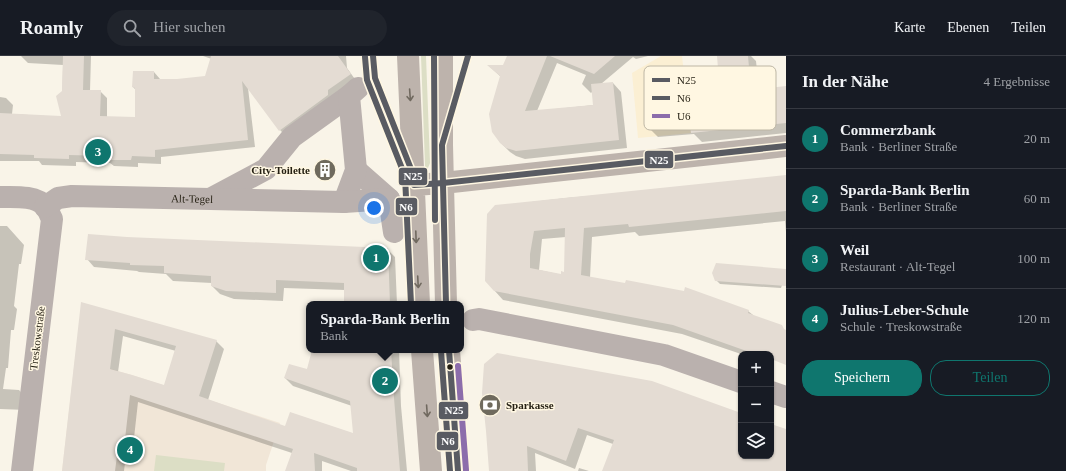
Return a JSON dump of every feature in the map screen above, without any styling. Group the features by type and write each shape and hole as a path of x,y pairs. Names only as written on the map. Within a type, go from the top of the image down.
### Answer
{"main road":[{"path":"408,56 420,301"},
{"path":"442,56 442,183 446,301"},
{"path":"414,185 786,146"},
{"path":"422,353 431,471"},
{"path":"449,353 458,471"}],"street":[{"path":"210,199 266,169 292,137 354,92 356,170 344,202"},
{"path":"356,170 389,199 394,232"},
{"name":"Alt-Tegel","path":"45,207 58,198 72,196 344,202 389,199"},
{"path":"0,197 37,200 45,207"},
{"name":"Treskowstraße","path":"22,471 52,219 45,207"},
{"path":"473,320 479,319 664,355 738,381"},
{"path":"774,393 786,397"}],"shaded area":[{"path":"661,56 682,56 683,66 644,66 644,130 691,130 691,133 638,138 632,73"},
{"path":"75,359 132,375 280,423 266,465 266,471 62,471"}],"green space":[{"path":"421,56 426,56 430,163 428,168 425,167"},
{"path":"156,455 225,463 224,471 154,471"}],"building":[{"path":"63,56 84,56 83,90 101,90 100,116 135,117 135,88 132,87 133,71 154,71 154,79 177,79 205,76 211,56 338,56 351,74 328,90 328,95 279,131 242,81 248,140 155,150 155,157 132,156 131,160 106,160 106,156 69,155 69,159 34,158 34,155 0,154 0,113 61,116 56,96 62,91"},
{"path":"507,56 547,56 525,111 593,105 591,84 613,82 619,140 516,151 506,148 500,143 492,132 489,114 500,76 487,65 503,65"},
{"path":"550,56 615,56 594,74"},
{"path":"717,56 748,56 749,66 718,66"},
{"path":"786,86 786,123 776,124 776,87"},
{"path":"691,130 720,130 691,133"},
{"path":"786,175 786,211 629,227 628,224 584,228 581,275 625,283 626,280 684,291 685,287 749,310 748,313 782,325 786,330 786,365 774,360 774,351 747,351 673,325 494,291 485,281 487,214 495,205","holes":["565,228 564,272 561,271 561,274 530,268 530,254 534,231"]},
{"path":"88,234 388,248 390,301 344,301 344,283 276,280 276,293 226,291 211,286 211,276 164,273 164,266 130,265 130,263 85,260"},
{"path":"716,263 786,269 786,286 715,281 712,273"},
{"path":"81,302 217,340 199,396 285,426 290,412 353,433 350,401 284,378 289,364 307,369 311,353 391,353 400,471 357,471 357,468 314,453 315,471 285,471 293,449 130,395 124,448 118,448 115,471 62,471","holes":["115,329 176,346 164,385 110,369"]},
{"path":"497,353 652,381 738,412 738,459 774,459 774,425 786,429 786,471 602,471 614,440 578,428 566,461 527,446 528,471 489,471 482,393 484,364"}],"transit line":[{"name":"N25","path":"373,56 375,78 413,174 414,185 786,146"},
{"name":"N6","path":"434,56 435,220"},
{"name":"N25","path":"446,301 442,145 468,56"},
{"name":"N6","path":"365,57 367,80 405,176 411,301"},
{"name":"N6","path":"441,353 450,471"},
{"name":"N25","path":"449,353 458,471"},
{"name":"U6","path":"458,366 466,470"}],"place":[{"name":"Weil","path":"98,152"},
{"name":"City-Toilette","path":"325,170"},
{"name":"Commerzbank","path":"376,258"},
{"name":"Sparda-Bank Berlin","path":"385,381"},
{"name":"Sparkasse","path":"490,405"},
{"name":"Julius-Leber-Schule","path":"130,450"}]}
